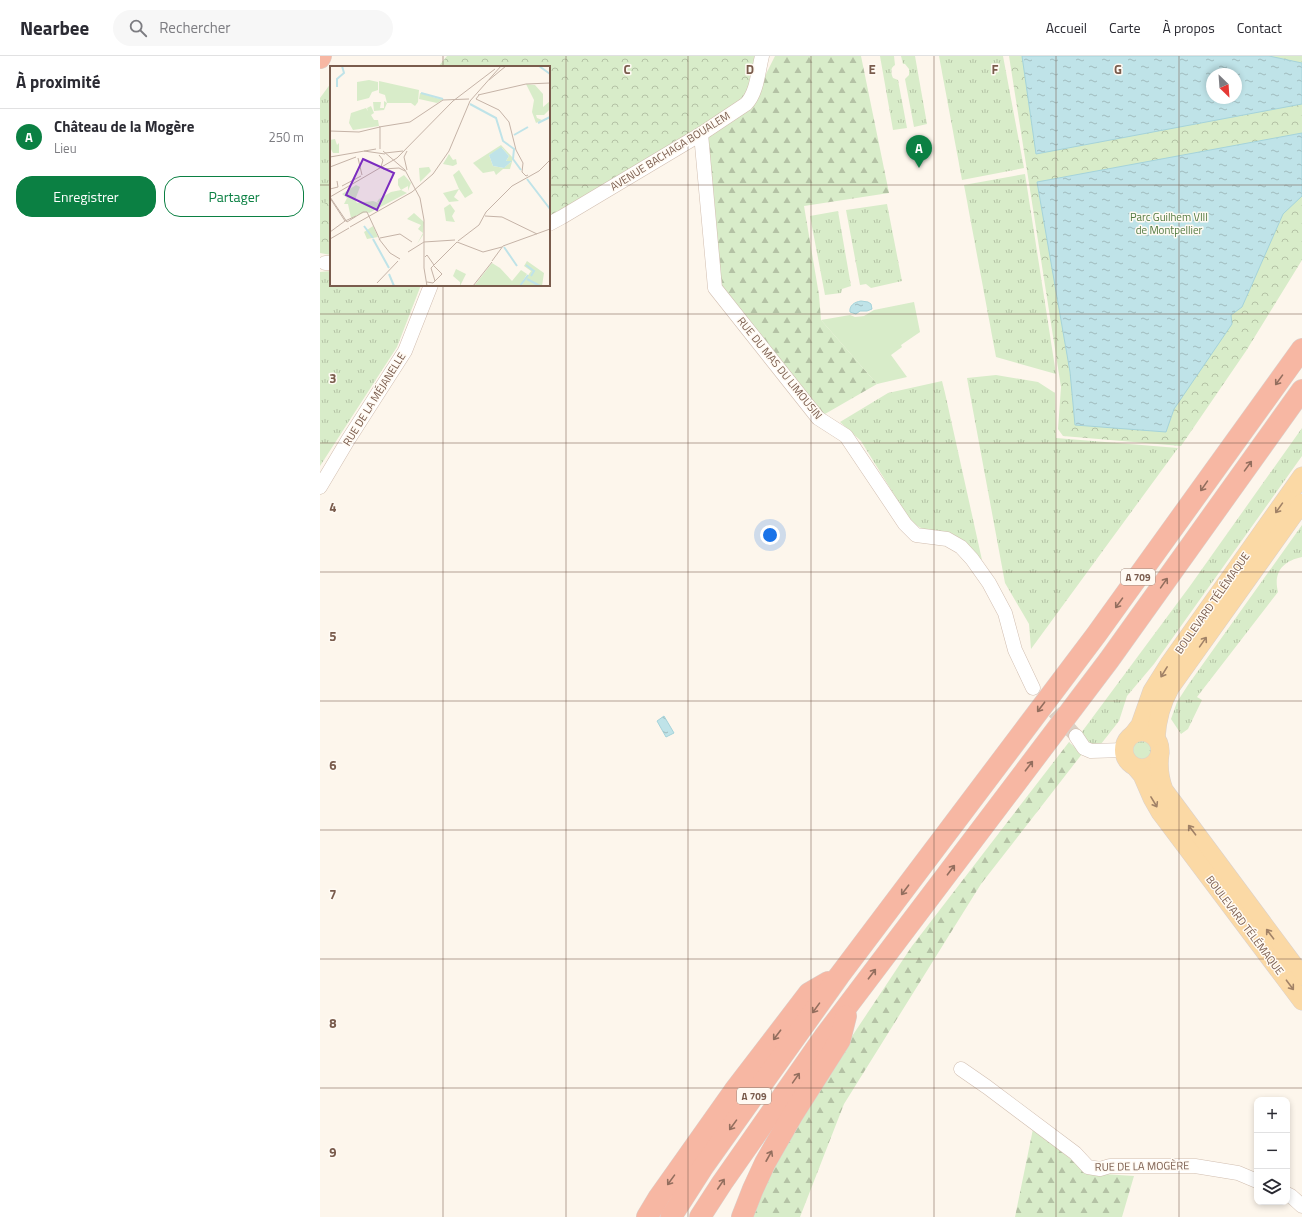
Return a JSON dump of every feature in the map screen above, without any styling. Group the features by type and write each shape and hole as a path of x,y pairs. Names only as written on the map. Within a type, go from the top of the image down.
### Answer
{"highway":[{"name":"A 709","path":"671,1217 702,1167 839,976 1096,634 1302,348"},
{"name":"A 709","path":"700,1217 820,1043 1109,660 1302,390"},
{"path":"647,1217 659,1196 734,1091 809,993 839,976"},
{"path":"742,1217 752,1189 765,1163 793,1114 840,1040 849,1005"},
{"path":"638,1217 647,1205 659,1196"}],"main road":[{"name":"BOULEVARD TÉLÉMAQUE","path":"1133,734 1140,725 1152,691 1169,664 1302,476"},
{"name":"BOULEVARD TÉLÉMAQUE","path":"1302,502 1170,688 1159,711 1158,745 1160,781 1164,790 1302,976"},
{"path":"1145,732 1151,734 1158,745 1158,759 1152,766 1146,768 1136,768 1127,761 1124,750 1126,741 1133,734 1145,732"},
{"name":"BOULEVARD TÉLÉMAQUE","path":"1136,768 1142,775 1160,812 1302,1002"}],"street":[{"name":"AVENUE BACHAGA BOUALEM","path":"550,223 701,134 740,108 750,100 753,93 762,56"},
{"name":"RUE DU MAS DU LIMOUSIN","path":"701,134 715,288 818,418 846,436 905,524 916,535 947,539 961,547 972,559 989,583 1005,613 1015,650 1033,688"},
{"name":"RUE DE LA MÉJANELLE","path":"320,487 405,351 431,286"},
{"path":"1076,736 1084,748 1091,751 1124,750"},
{"name":"RUE DE LA MOGÈRE","path":"961,1069 1075,1153 1088,1167 1195,1166 1238,1173 1254,1180"},
{"path":"1290,1196 1302,1206"}],"green space":[{"path":"447,56 760,56 744,100 550,217 550,66 439,66"},
{"path":"775,56 861,56 889,193 804,206 819,295 821,320 877,384 818,418 715,288 701,135 752,102"},
{"path":"880,56 894,56 895,65 891,72 893,78 898,80 907,128 893,130"},
{"path":"901,56 915,56 927,124 914,127 905,79 909,75 909,69 905,64 903,64"},
{"path":"939,56 1003,56 1024,168 962,180"},
{"name":"Parc Guilhem VIII de Montpellier","path":"1009,56 1302,56 1302,260 1246,351 1181,446 1063,436 1058,429 1061,387"},
{"path":"330,84 330,249 320,248 320,98"},
{"path":"1025,174 1056,374 996,357 964,185"},
{"path":"330,197 330,255 320,253 320,209"},
{"path":"887,204 902,281 871,288 866,284 860,285 846,210"},
{"path":"838,211 851,286 842,289 841,293 825,295 810,216"},
{"path":"330,271 330,286 421,286 397,347 320,466 320,272"},
{"path":"914,302 920,332 901,345 902,347 891,355 907,377 877,384 821,320 850,315 855,317 864,316 874,310"},
{"path":"996,375 1038,382 1055,393 1056,438 1178,448 1031,649 1029,624 1005,583 967,378"},
{"path":"942,381 982,560 962,542 926,531 911,522 861,441 840,422 888,393"},
{"path":"1302,428 1302,456 1154,664 1127,696 1119,721 1101,744 1091,746 1081,733 1190,586"},
{"path":"1302,525 1302,557 1290,561 1281,568 1277,579 1278,592 1197,697 1202,700 1188,729 1181,734 1171,719 1177,702"},
{"path":"1139,740 1147,740 1153,746 1153,754 1147,760 1139,760 1133,754 1133,746"},
{"path":"1069,742 1082,754 981,884 844,1104 800,1217 753,1217 755,1198 803,1110 912,946"},
{"path":"1033,1129 1088,1173 1134,1176 1122,1217 1015,1217"}],"water":[{"path":"1022,56 1269,56 1302,63 1302,104 1036,154"},
{"path":"1302,133 1302,196 1283,214 1242,307 1231,315 1232,324 1174,409 1166,432 1075,425 1070,372 1037,182"},
{"path":"861,301 871,304 872,309 860,311 856,314 850,312 852,305"},
{"path":"664,716 674,733 666,737 657,721"}],"tunnel":[{"path":"1040,696 1076,736"}],"place":[{"name":"Château de la Mogère","path":"919,168"}]}
